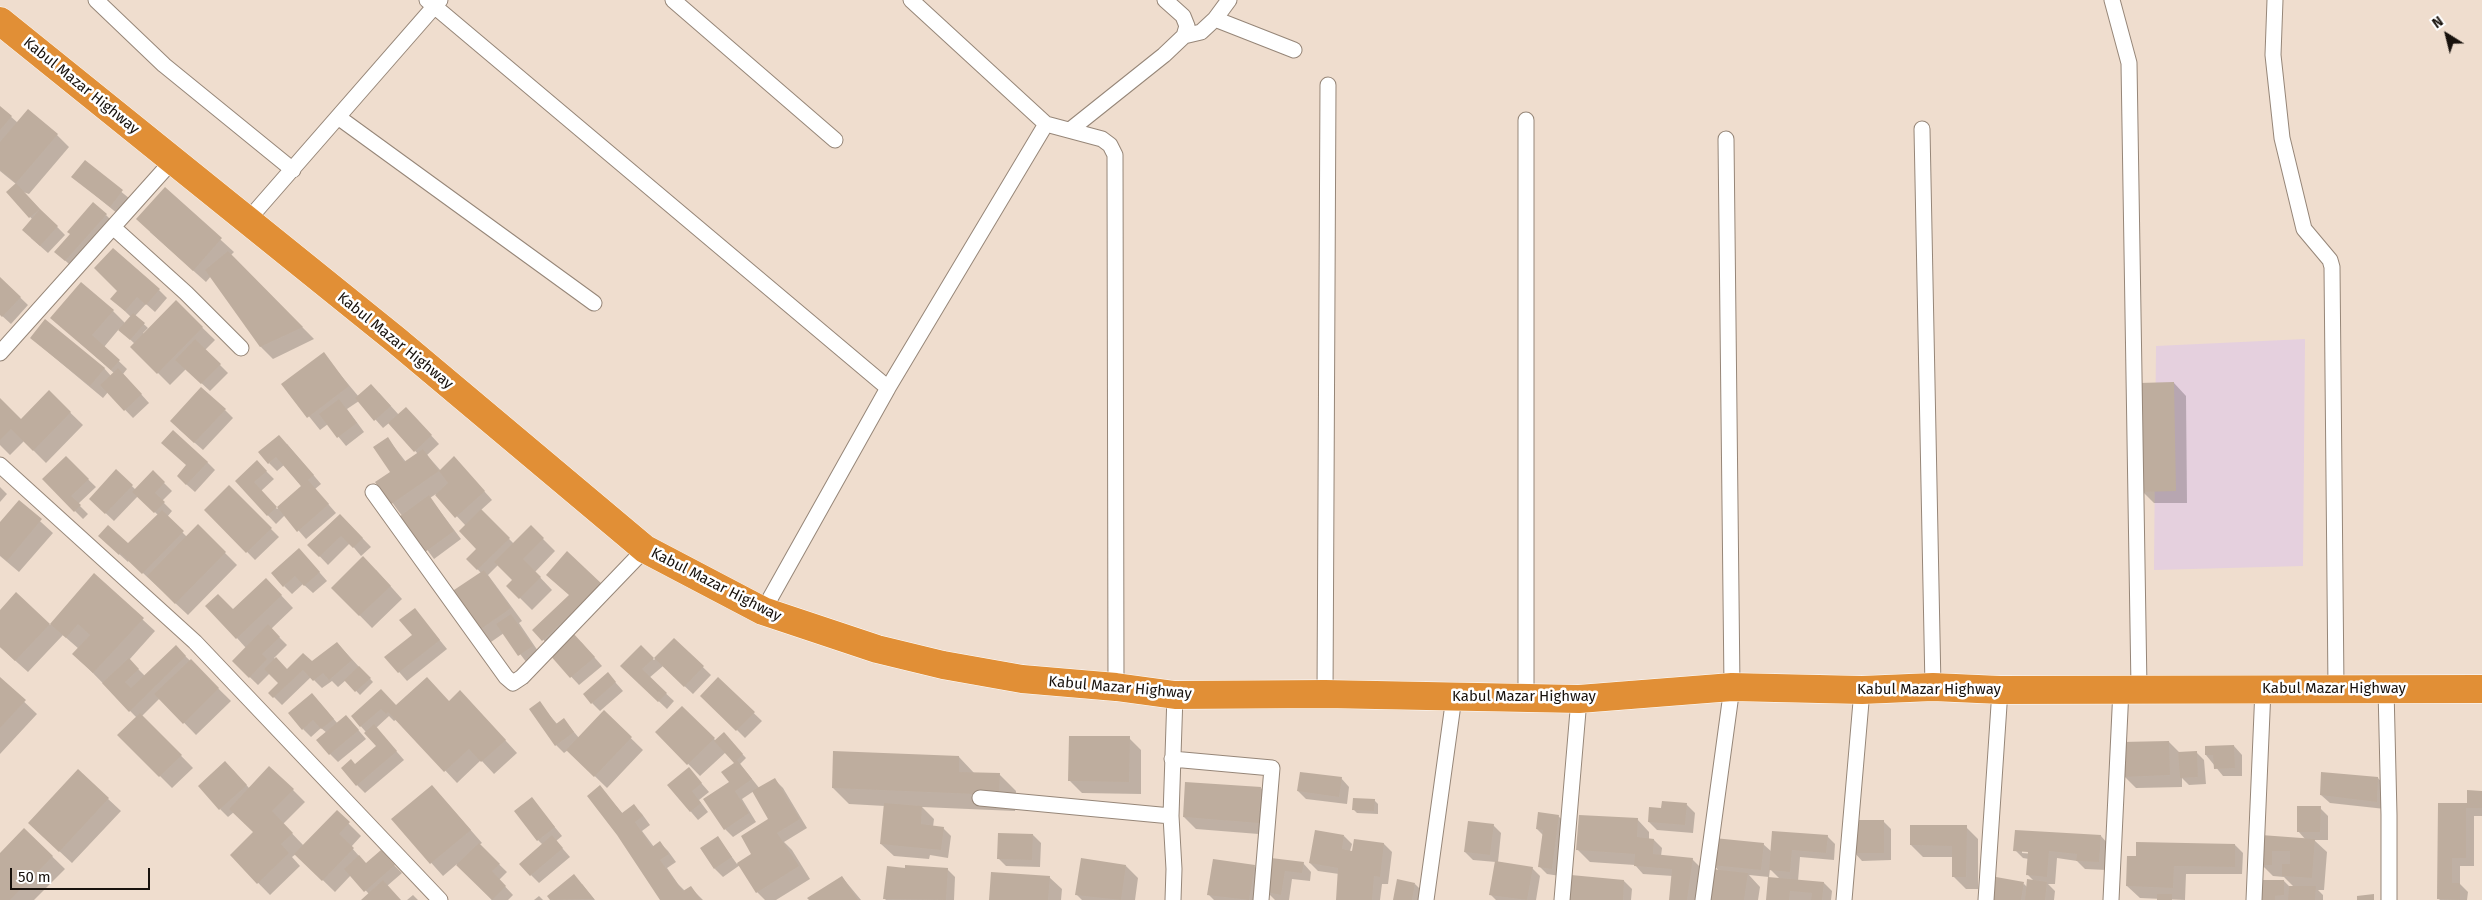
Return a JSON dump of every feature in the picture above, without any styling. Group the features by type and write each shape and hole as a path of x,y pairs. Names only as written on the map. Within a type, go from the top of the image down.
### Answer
{"highway":[{"name":"Kabul Mazar Highway","path":"0,21 396,340 645,549 763,611 868,646 943,665 1022,679 1116,686 1175,695 1325,694 1454,697 1526,696 1579,699 1732,687 1862,690 1933,687 2000,690 2482,689"}],"street":[{"path":"96,0 164,65 294,170"},
{"path":"673,0 836,140"},
{"path":"912,0 1046,124 1102,139 1110,146 1115,155 1116,686"},
{"path":"1070,130 1164,55 1184,36 1187,26 1183,16 1165,0"},
{"path":"1184,36 1201,32 1216,19 1229,0"},
{"path":"2111,900 2130,689 2128,63 2112,0"},
{"path":"2274,0 2273,55 2282,138 2304,229 2330,260 2332,267 2336,689"},
{"path":"247,221 294,170 434,2 888,388"},
{"path":"1216,19 1294,50"},
{"path":"1325,694 1328,85"},
{"path":"338,117 594,303"},
{"path":"1526,120 1526,696"},
{"path":"763,611 888,388 1046,124"},
{"path":"1922,129 1933,687"},
{"path":"1703,900 1732,687 1726,139"},
{"path":"0,352 114,228 173,160"},
{"path":"114,228 186,293 241,348"},
{"path":"0,465 195,642 440,900"},
{"path":"373,492 506,677 513,683 522,677 645,549"},
{"path":"2254,900 2264,689"},
{"path":"2386,689 2389,815 2388,900"},
{"path":"1844,900 1862,690"},
{"path":"1986,900 2000,690"},
{"path":"1173,900 1174,869 1171,816 1175,695"},
{"path":"1426,900 1454,697"},
{"path":"1562,900 1579,699"},
{"path":"1172,760 1272,768 1261,900"},
{"path":"980,798 1171,816"}],"shaded area":[{"path":"2305,339 2303,566 2154,570 2156,346"}],"building":[{"path":"0,106 12,116 0,130"},
{"path":"28,109 58,134 16,183 0,170 0,142"},
{"path":"85,160 123,190 110,207 71,177"},
{"path":"16,183 40,209 29,218 6,192"},
{"path":"165,187 222,238 193,271 136,219"},
{"path":"93,202 107,214 65,261 54,252 70,234 67,232"},
{"path":"40,209 58,226 40,246 22,230"},
{"path":"113,248 160,289 146,305 137,297 125,311 110,299 117,291 94,268"},
{"path":"228,251 303,327 260,347 205,270"},
{"path":"0,277 21,297 2,317 0,315"},
{"path":"81,282 114,310 92,335 120,360 111,370 50,318"},
{"path":"176,300 203,327 157,374 130,347"},
{"path":"133,313 145,323 130,340 118,330"},
{"path":"45,319 105,368 90,386 30,338"},
{"path":"195,339 221,364 201,384 175,360"},
{"path":"324,352 349,386 307,418 281,384"},
{"path":"118,368 142,394 124,411 100,385"},
{"path":"2174,382 2176,491 2141,492 2139,383"},
{"path":"371,384 391,406 374,421 355,398"},
{"path":"201,387 226,409 194,443 170,421"},
{"path":"49,390 71,412 33,451 11,429 0,440 0,398 21,419"},
{"path":"339,399 357,423 337,438 319,414"},
{"path":"406,407 432,435 414,452 388,423"},
{"path":"173,430 208,462 186,485 177,476 186,465 161,443"},
{"path":"279,435 314,475 308,480 329,504 297,532 277,507 301,486 276,457 268,464 258,452"},
{"path":"388,437 404,462 423,449 439,471 390,505 375,482 390,472 373,447"},
{"path":"66,456 89,479 71,496 81,505 74,512 42,479"},
{"path":"454,456 485,491 455,518 435,495 448,483 439,471"},
{"path":"257,460 267,471 254,482 277,507 267,516 235,481"},
{"path":"116,469 133,485 105,514 89,499"},
{"path":"153,470 165,482 155,493 165,502 154,513 132,492"},
{"path":"229,485 272,528 246,553 204,510"},
{"path":"429,495 454,531 425,552 399,517"},
{"path":"19,500 42,519 7,561 0,555 0,522"},
{"path":"481,509 510,538 477,570 466,559 476,549 459,531"},
{"path":"162,510 184,531 142,574 120,553 119,555 98,536 108,525 128,543"},
{"path":"340,514 363,538 353,548 341,536 319,557 307,545"},
{"path":"198,524 226,552 175,604 147,576"},
{"path":"531,525 544,538 523,559 541,577 519,599 506,586 512,580 494,562"},
{"path":"299,548 320,572 304,586 295,576 283,587 271,573"},
{"path":"567,551 603,585 582,608 579,606 542,641 532,630 569,595 546,575"},
{"path":"363,556 391,586 359,616 331,588"},
{"path":"484,570 511,608 478,631 451,592"},
{"path":"94,573 144,618 93,673 72,654 90,635 78,624 66,638 50,624"},
{"path":"266,578 282,595 236,639 205,606 218,594 233,609"},
{"path":"16,592 50,624 15,661 0,647 0,610"},
{"path":"415,608 440,640 398,673 384,657 412,635 399,620"},
{"path":"511,614 533,646 518,656 496,624"},
{"path":"268,624 280,637 262,654 267,659 249,678 232,661"},
{"path":"573,633 595,657 570,678 549,654"},
{"path":"674,638 704,666 684,687 654,658"},
{"path":"337,642 352,660 329,680 323,673 313,681 303,670 273,698 268,693 278,683 264,669 276,657 287,669 303,653 312,661"},
{"path":"176,645 186,656 129,712 102,683 129,658 139,669 125,682 131,688"},
{"path":"641,645 654,658 642,669 667,693 658,702 620,666"},
{"path":"191,659 219,688 183,724 154,694"},
{"path":"359,666 371,678 355,692 344,680"},
{"path":"608,672 616,682 591,704 583,694"},
{"path":"0,677 26,700 0,728"},
{"path":"427,677 449,701 460,690 506,740 481,762 469,749 444,772 388,712 386,714 381,709 360,727 351,716 381,689 396,705"},
{"path":"718,677 755,712 736,731 700,696"},
{"path":"312,693 334,719 321,729 313,720 302,730 288,713"},
{"path":"540,701 556,724 564,718 574,732 555,746 529,709"},
{"path":"682,706 715,738 687,765 655,732"},
{"path":"604,710 632,737 594,777 566,750"},
{"path":"140,713 182,755 159,777 117,735"},
{"path":"346,715 359,730 329,755 316,740"},
{"path":"374,724 397,751 356,786 341,768 351,759 355,764 376,746 364,733"},
{"path":"724,732 743,754 737,760 752,779 735,791 749,813 724,830 703,799 729,782 721,772 734,763 714,741"},
{"path":"1069,736 1130,736 1129,782 1068,781"},
{"path":"2169,741 2170,775 2123,777 2122,742"},
{"path":"2234,745 2235,768 2214,769 2213,755 2205,755 2205,746"},
{"path":"833,751 959,756 959,772 1000,773 999,795 832,788"},
{"path":"2197,751 2198,777 2180,778 2178,752"},
{"path":"225,761 247,785 219,810 198,786"},
{"path":"269,766 294,789 272,811 293,833 281,844 289,853 257,884 230,855 253,832 229,809"},
{"path":"689,767 702,783 692,791 701,803 690,812 667,785"},
{"path":"78,769 109,798 59,852 28,823"},
{"path":"1300,772 1342,777 1339,797 1297,791"},
{"path":"2321,772 2378,777 2377,802 2320,795"},
{"path":"775,778 800,819 777,833 799,866 756,893 737,863 751,854 741,836 768,819 752,791"},
{"path":"1185,782 1261,787 1259,823 1183,817"},
{"path":"432,785 471,830 430,864 391,819"},
{"path":"600,785 622,813 634,804 643,816 635,822 652,847 660,841 669,854 660,860 683,891 691,886 701,900 660,900 617,835 587,796"},
{"path":"2467,790 2482,791 2482,808 2466,808 2466,858 2452,858 2452,883 2460,883 2460,900 2437,899 2438,803 2467,803"},
{"path":"532,797 555,827 537,841 514,811"},
{"path":"1353,798 1375,799 1374,811 1352,810"},
{"path":"1662,801 1687,803 1685,825 1648,822 1649,807 1661,808"},
{"path":"884,803 922,806 921,824 944,827 941,850 880,844"},
{"path":"2297,806 2321,806 2320,832 2297,832"},
{"path":"337,810 350,822 339,834 354,848 322,881 294,854"},
{"path":"1538,812 1559,815 1552,869 1538,867 1543,830 1536,829"},
{"path":"1579,815 1638,818 1637,837 1654,839 1653,854 1693,858 1687,900 1669,900 1672,869 1634,866 1635,854 1576,850"},
{"path":"1853,820 1884,820 1884,853 1853,853"},
{"path":"1468,821 1494,824 1490,855 1464,852"},
{"path":"1910,825 1967,825 1966,877 1952,877 1952,846 1910,845"},
{"path":"24,828 53,856 10,900 0,900 0,853"},
{"path":"1315,830 1344,835 1342,849 1352,851 1354,839 1384,843 1380,877 1374,876 1372,900 1336,900 1338,868 1309,863"},
{"path":"2015,830 2101,835 2099,862 2076,861 2077,854 2049,851 2047,877 2026,875 2028,852 2013,851"},
{"path":"1772,831 1828,835 1826,853 1792,850 1790,872 1769,870"},
{"path":"998,833 1033,834 1032,860 997,859"},
{"path":"552,835 563,848 530,876 519,864"},
{"path":"2261,835 2315,839 2312,878 2282,876 2282,864 2290,864 2290,851 2272,851 2272,865 2260,865"},
{"path":"718,836 732,857 714,869 700,848"},
{"path":"1714,838 1764,843 1761,870 1711,865"},
{"path":"2136,842 2235,844 2235,867 2174,866 2173,888 2126,886 2127,856 2136,856"},
{"path":"479,843 500,864 492,871 506,886 492,900 456,865"},
{"path":"381,850 395,865 364,892 344,869 359,855 366,863"},
{"path":"1081,858 1126,865 1121,900 1075,895"},
{"path":"1271,858 1304,862 1302,873 1285,871 1281,895 1266,892"},
{"path":"1213,859 1255,865 1249,900 1207,895"},
{"path":"1495,861 1533,867 1527,900 1489,895"},
{"path":"905,865 948,868 946,900 883,899 887,866 905,868"},
{"path":"1712,869 1748,873 1744,900 1708,900"},
{"path":"991,872 1050,876 1048,900 989,900"},
{"path":"574,874 594,899 550,900 547,896"},
{"path":"1571,875 1624,880 1623,900 1569,900"},
{"path":"842,876 858,900 809,900 807,898"},
{"path":"1768,877 1824,882 1822,900 1811,900 1812,893 1790,891 1789,900 1766,900"},
{"path":"1996,877 2024,882 2021,900 1991,900"},
{"path":"1397,879 1415,883 1412,900 1393,900"},
{"path":"2027,879 2047,882 2045,900 2025,900"},
{"path":"383,880 401,900 361,900"},
{"path":"2261,880 2284,880 2284,895 2275,896 2275,900 2260,900"},
{"path":"2289,886 2316,886 2315,900 2288,900"},
{"path":"2157,894 2172,894 2172,900 2157,900"},
{"path":"2374,894 2374,900 2357,900 2357,896"}]}
